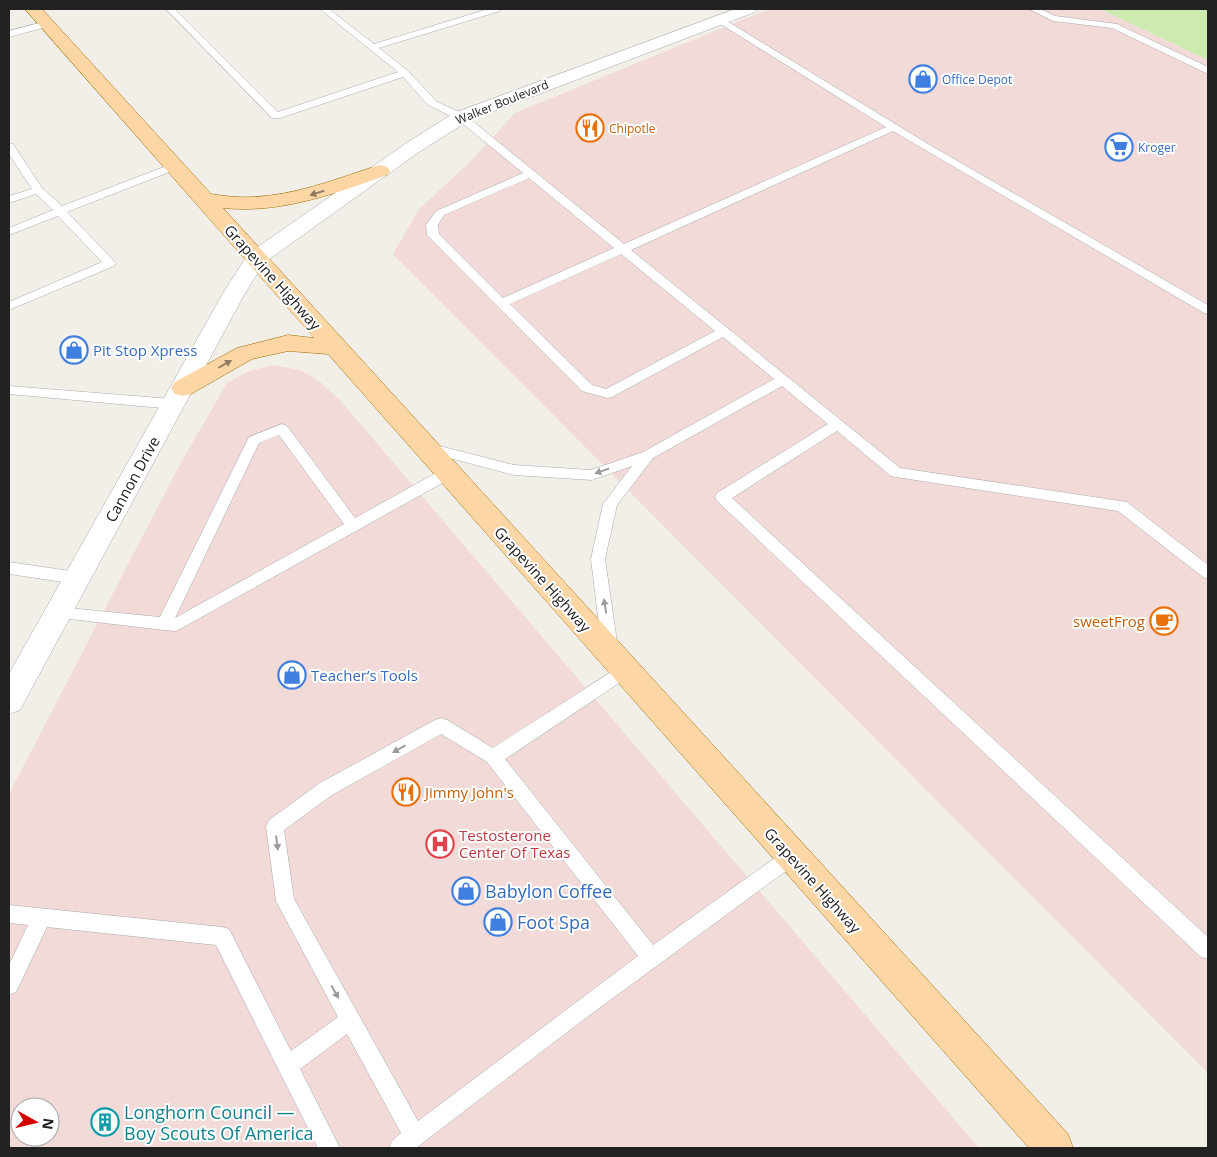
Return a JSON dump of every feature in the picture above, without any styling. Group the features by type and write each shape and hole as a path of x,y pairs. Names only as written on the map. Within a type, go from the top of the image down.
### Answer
{"main road":[{"name":"Grapevine Highway","path":"33,9 1054,1148"},
{"path":"204,200 258,204 311,195 380,171"},
{"path":"178,396 245,352 288,343 335,347"}],"street":[{"name":"Walker Boulevard","path":"256,258 461,117 749,9"},
{"name":"Cannon Drive","path":"9,701 233,295 256,258"}],"lane":[{"path":"170,9 276,116 405,73"},
{"path":"324,9 405,73 432,103 461,117 896,472 1122,506 1205,566"},
{"path":"373,47 496,9"},
{"path":"1033,9 1053,18 1114,26 1208,71"},
{"path":"718,20 894,127 1208,310"},
{"path":"9,34 47,24"},
{"path":"502,303 894,127"},
{"path":"9,146 38,190 110,263 9,306"},
{"path":"9,232 173,166"},
{"path":"530,174 440,213 432,225 433,235 586,388 606,394 724,331"},
{"path":"9,200 38,190"},
{"path":"425,447 514,470 592,475 648,455 783,380"},
{"path":"9,390 178,396"},
{"path":"838,424 722,498 1208,950"},
{"path":"164,624 254,440 282,429 353,526"},
{"path":"493,757 618,662 598,559 610,504 648,455"},
{"path":"58,613 175,625 448,473"},
{"path":"9,568 77,578"},
{"path":"652,960 493,757 441,725 326,790 275,826 285,901 350,1020 407,1142 572,1016 652,960 792,856"},
{"path":"9,914 222,936 329,1148"},
{"path":"9,985 42,917"},
{"path":"288,1066 350,1020"}],"shaded area":[{"path":"772,9 1102,10 1208,60 1208,1073 393,254 419,209 469,163 515,113"},
{"path":"272,365 300,370 319,381 339,399 979,1148 9,1148 9,794 179,466 227,383 247,372"}],"green space":[{"path":"1055,9 1208,9 1208,60 1102,10"}],"place":[{"name":"Office Depot","path":"923,79"},
{"name":"Chipotle","path":"590,128"},
{"name":"Kroger","path":"1119,147"},
{"name":"Pit Stop Xpress","path":"74,350"},
{"name":"sweetFrog","path":"1164,621"},
{"name":"Teacher’s Tools","path":"292,675"},
{"name":"Jimmy John's","path":"406,792"},
{"name":"Testosterone Center Of Texas","path":"440,844"},
{"name":"Babylon Coffee","path":"466,891"},
{"name":"Foot Spa","path":"498,922"},
{"name":"Longhorn Council — Boy Scouts Of America","path":"105,1122"}]}
